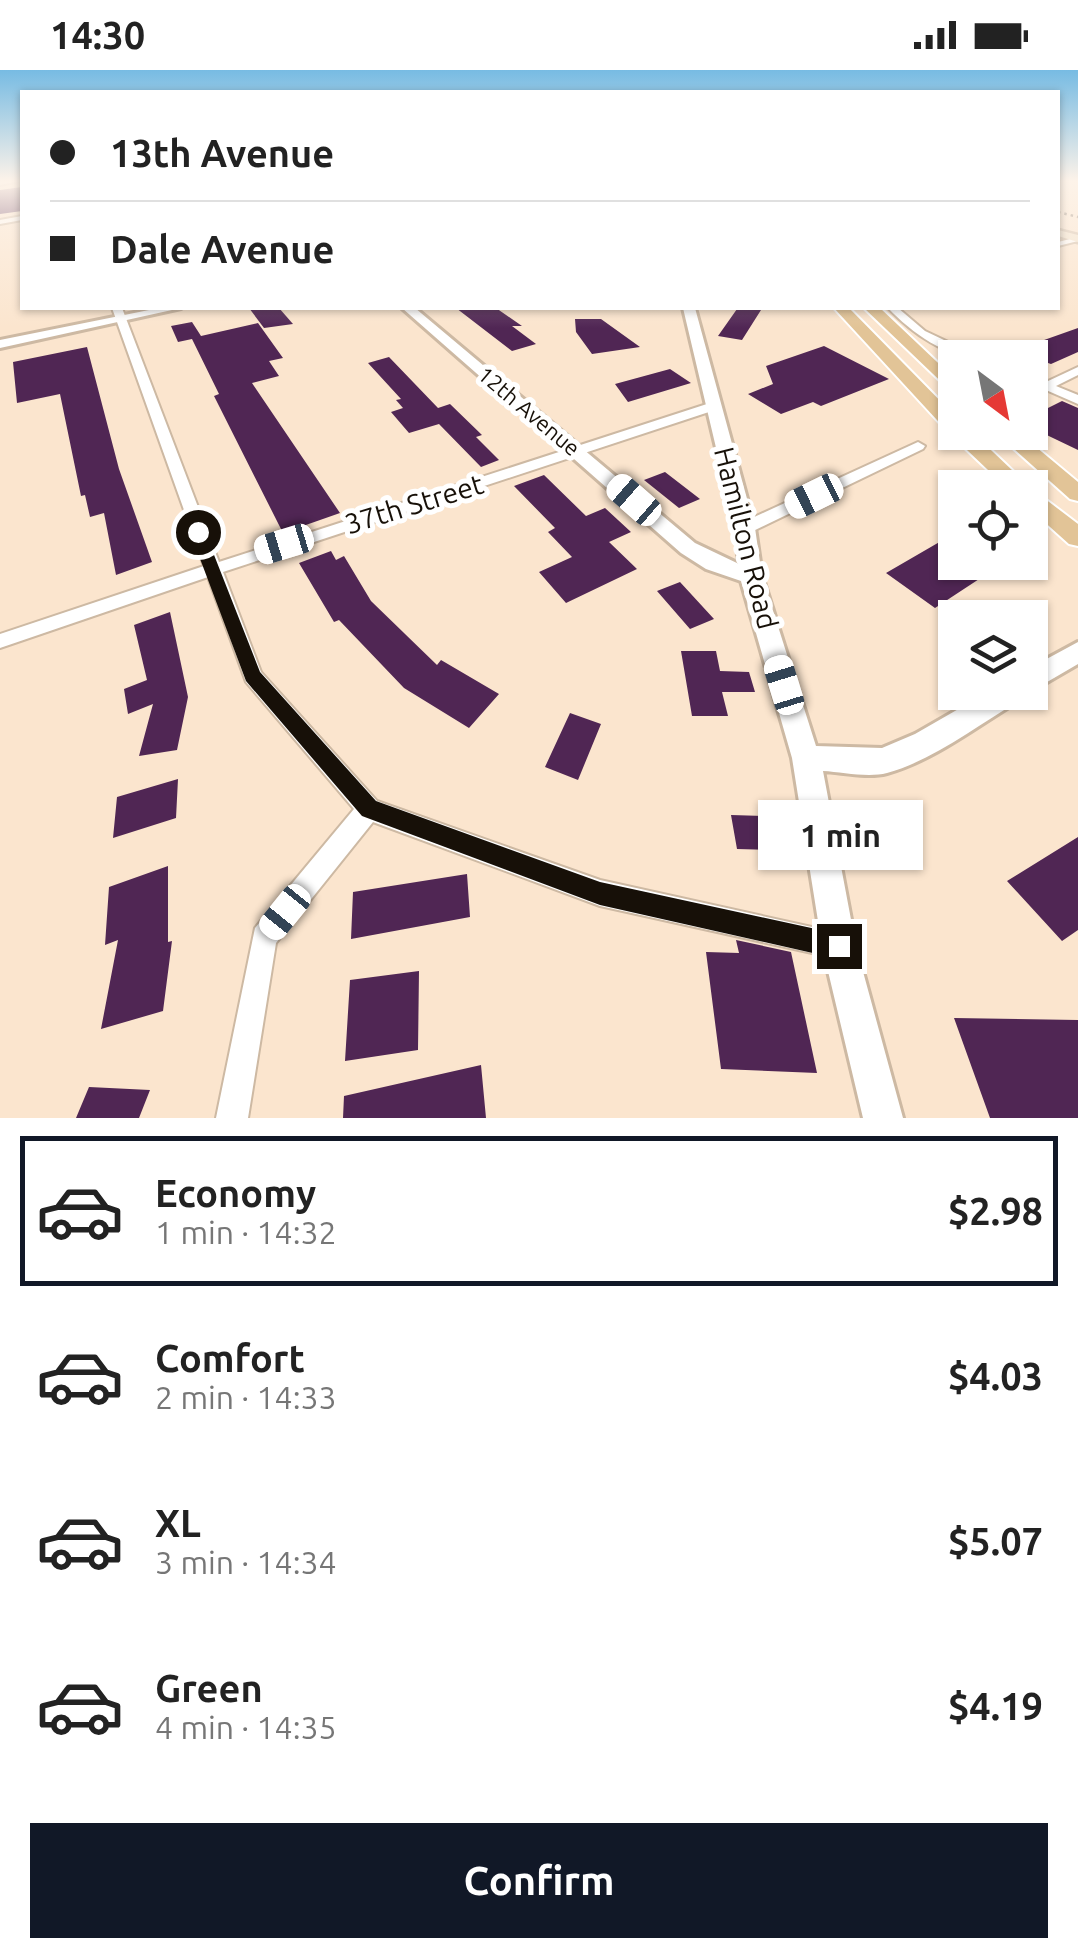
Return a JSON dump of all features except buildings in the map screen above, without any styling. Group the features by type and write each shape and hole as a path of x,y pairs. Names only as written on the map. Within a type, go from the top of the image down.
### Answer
{"main road":[{"path":"843,310 938,410"},
{"path":"873,310 938,373"},
{"path":"979,450 1001,470"},
{"path":"1026,450 1078,494"},
{"path":"1048,512 1078,538"}],"street":[{"path":"0,344 119,313 153,310"},
{"name":"12th Avenue","path":"410,310 688,548 714,564 751,576"},
{"name":"Hamilton Road","path":"689,310 745,528 751,576 806,758 839,946 884,1118"},
{"path":"895,310 921,333 938,341"},
{"path":"119,313 253,676 369,809 600,894 839,946"},
{"path":"1048,385 1078,370"},
{"path":"1048,386 1078,400"},
{"name":"37th Street","path":"0,640 210,567 580,453 714,406"},
{"path":"745,528 918,446"},
{"path":"1048,670 1078,652"},
{"path":"806,758 883,760 925,743 981,710"},
{"path":"232,1118 264,937 369,809"}],"route":[{"path":"198,532 253,676 369,809 600,894 839,946"}]}
